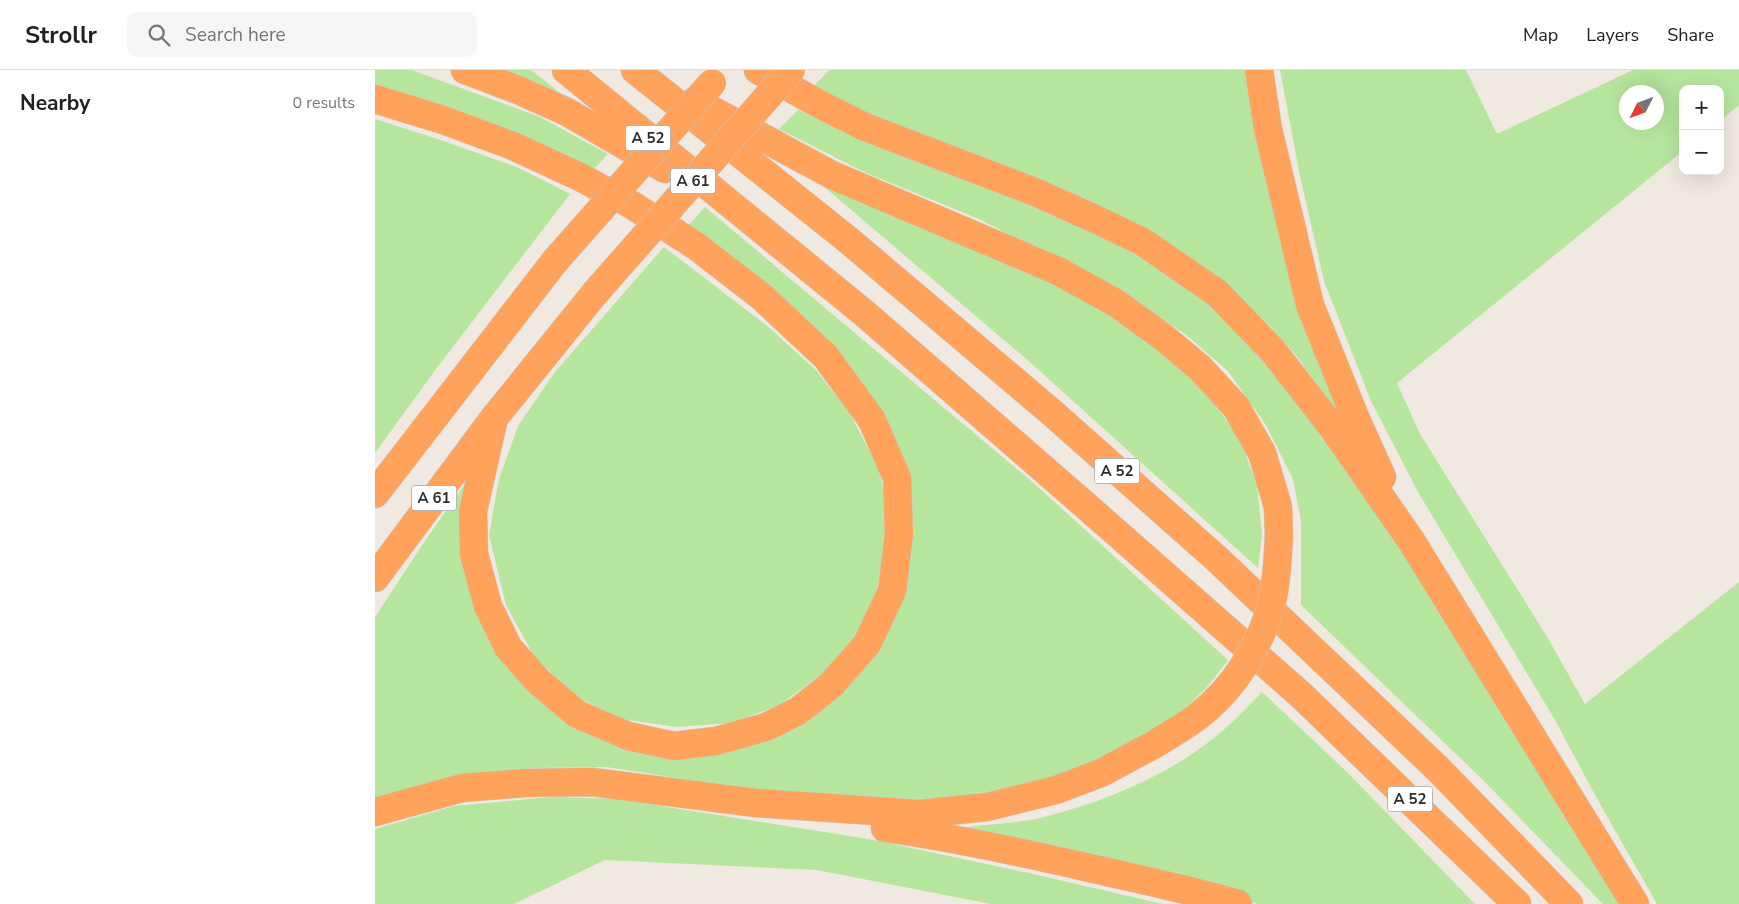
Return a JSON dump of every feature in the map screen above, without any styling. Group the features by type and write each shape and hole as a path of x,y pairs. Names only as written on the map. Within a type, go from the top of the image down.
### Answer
{"highway":[{"path":"465,70 518,90 567,112 731,206"},
{"name":"A 52","path":"566,70 864,313 1085,505 1301,695 1517,904"},
{"path":"375,812 462,788 525,783 592,782 756,803 919,814 987,807 1056,790 1101,773 1155,744 1197,717 1223,692 1244,664 1259,637 1273,599 1278,570 1279,536 1277,507 1263,453 1236,407 1199,368 1163,337 1116,303 1058,271 832,175 637,70"},
{"name":"A 52","path":"637,70 847,239 1050,411 1209,553 1438,768 1569,904"},
{"path":"375,494 555,261 724,70"},
{"path":"758,70 865,127 1035,192 1143,242 1217,293 1273,351 1327,420 1412,542 1635,904"},
{"name":"A 61","path":"375,578 494,418 595,293 791,70"},
{"path":"1259,70 1269,129 1310,305 1355,417 1412,542"},
{"path":"375,99 443,120 513,146 580,177 632,205 696,246 762,297 826,357 872,420 897,478 899,534 892,591 867,644 831,685 798,711 766,728 716,741 674,746 628,736 577,714 538,681 509,647 488,606 474,554 473,511 494,418"},
{"path":"756,803 850,822 951,837 1195,892 1238,904"}],"green space":[{"path":"375,70 412,70 540,117 608,154 589,174 375,92"},
{"path":"482,70 531,70 592,118"},
{"path":"829,70 1250,70 1348,426 1295,354 1265,321 1202,266 1138,227 899,129 812,88"},
{"path":"1280,70 1466,70 1497,134 1633,70 1739,70 1739,105 1724,118 1724,85 1679,85 1679,154 1397,383 1420,434 1546,635 1585,704 1739,582 1739,904 1657,904 1555,720 1418,492 1371,401 1324,281 1300,176"},
{"path":"798,110 899,155 1036,205 1125,246 1196,288 1317,418 1489,689 1622,904 1603,904 1482,779 1301,605 1301,521 1293,479 1266,425 1228,371 1185,334 1130,297 979,219 864,172 779,129"},
{"path":"375,119 519,168 570,194 436,369 375,453"},
{"path":"815,179 1028,267 1086,300 1137,334 1207,392 1240,440 1257,485 1262,535 1258,568 1032,364"},
{"path":"705,207 1037,486 1228,660 1208,686 1179,715 1112,757 993,798 894,805 792,796 606,767 533,768 420,785 375,799 375,617 476,468 474,585 576,723 763,741 900,595 886,432 687,227"},
{"path":"664,247 766,325 816,370 849,412 879,469 886,503 887,543 875,598 854,640 822,674 779,705 731,723 677,727 621,719 579,698 535,658 506,605 489,535 499,479 518,426 555,372"},
{"path":"1262,692 1347,772 1475,904 1258,904 1076,857 968,833 968,827 1017,822 1067,811 1134,786 1196,751 1227,727"},
{"path":"551,797 618,799 874,840 1163,904 991,904 817,870 605,860 514,904 375,904 375,829 454,806"}]}
